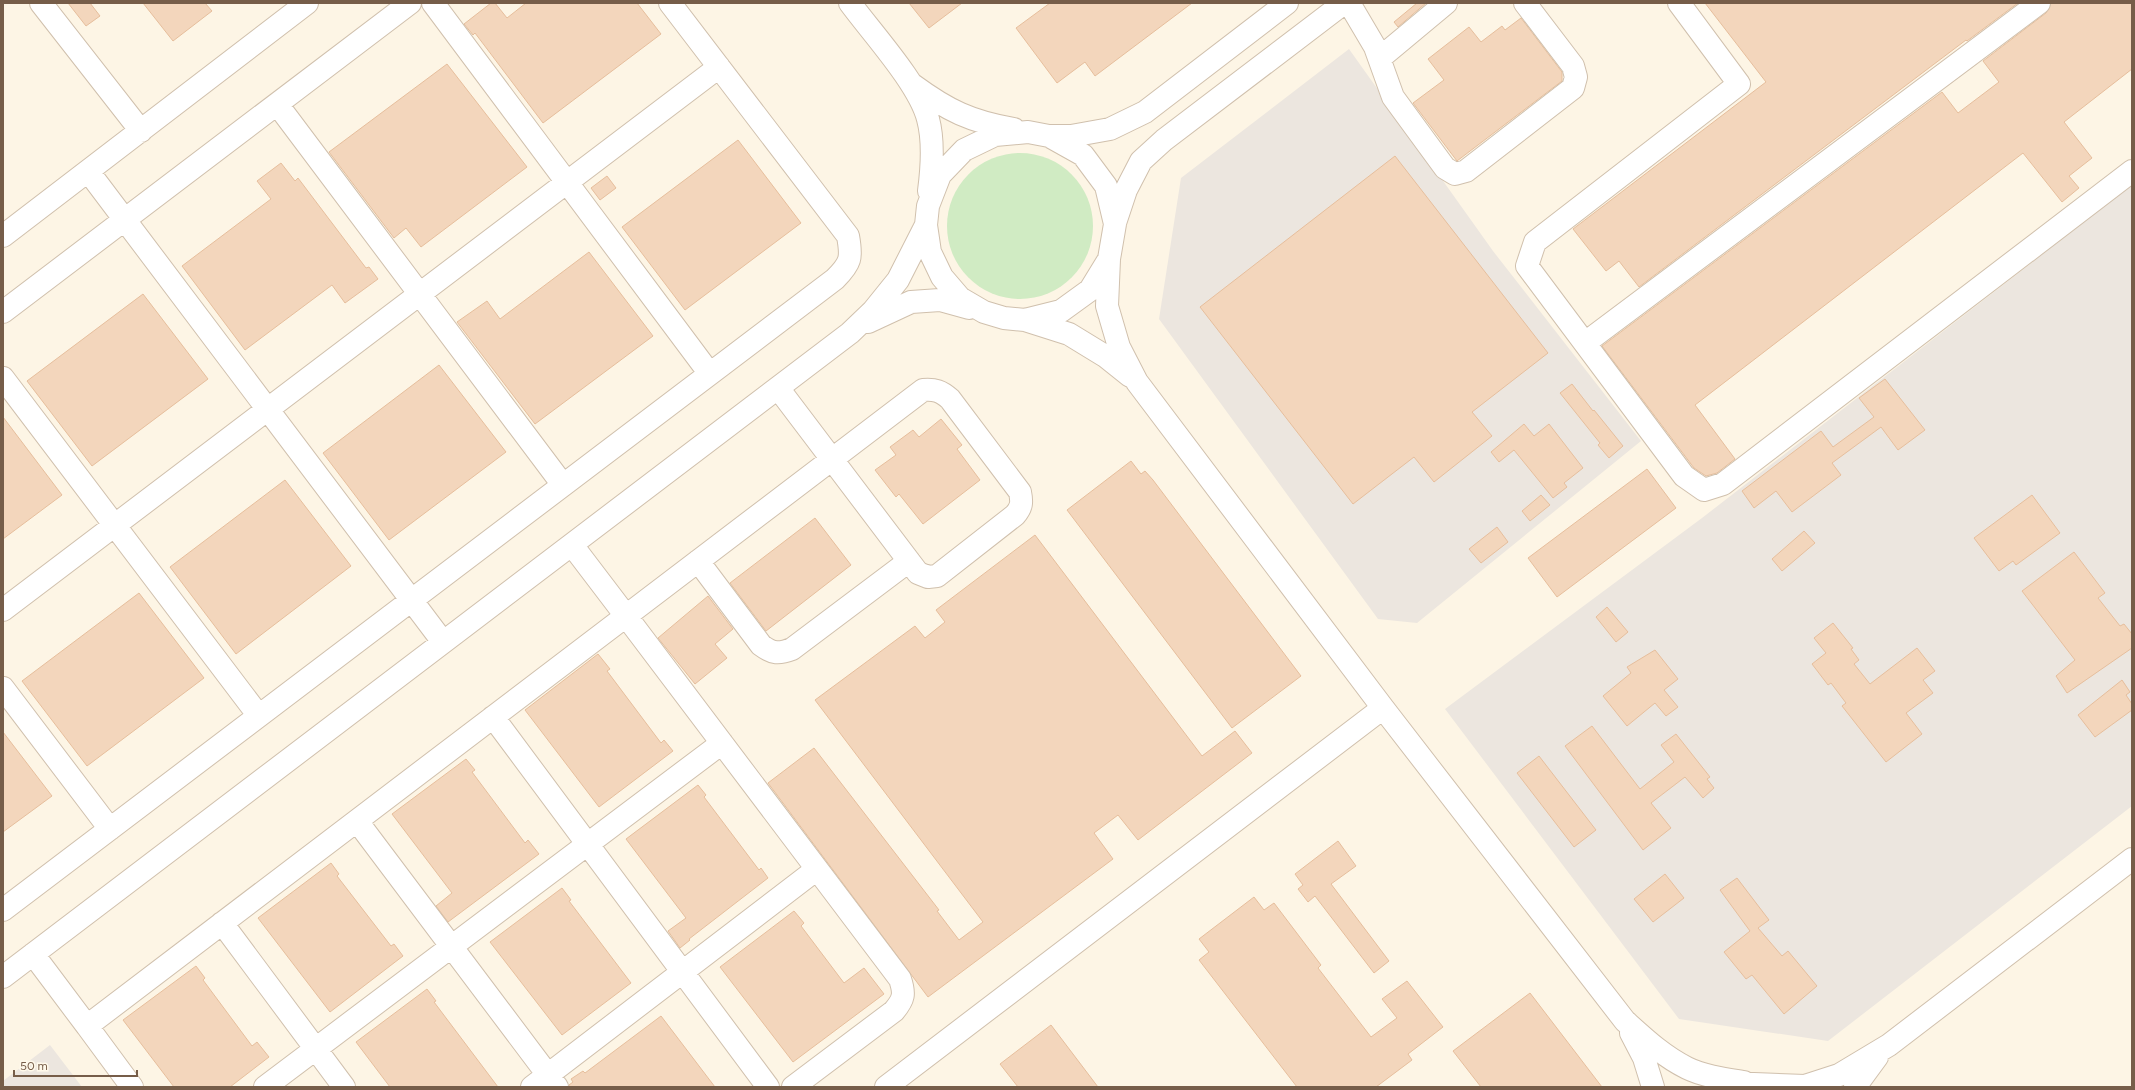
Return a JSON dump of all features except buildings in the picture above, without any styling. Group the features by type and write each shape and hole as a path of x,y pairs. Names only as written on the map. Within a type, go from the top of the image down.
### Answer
{"street":[{"path":"41,3 141,131"},
{"path":"3,236 308,3"},
{"path":"3,312 410,3"},
{"path":"433,3 710,374"},
{"path":"3,910 835,279 848,266 851,252 848,236 670,3"},
{"path":"850,3 912,85 928,118 931,166 927,216 930,252 942,277 960,298 984,312"},
{"path":"3,977 850,333 873,311 898,280 927,216 940,175 964,150 994,135 1038,134 1071,136 1110,129 1145,112 1288,3"},
{"path":"1344,3 1164,140 1141,161 1126,190 1115,224 1109,259 1107,306 1119,347 1138,382 1383,708 1625,1021 1657,1050 1688,1068 1721,1078 1757,1085"},
{"path":"1350,3 1370,36 1380,58 1393,98 1446,168 1455,174 1460,174 1570,92 1575,82 1575,72 1573,66 1525,3"},
{"path":"1380,58 1446,3"},
{"path":"1679,3 1739,84 1535,242 1527,266 1684,476 1704,490 1724,484 2132,171"},
{"path":"1585,343 2039,3"},
{"path":"3,610 719,67"},
{"path":"912,85 939,104 967,119 1038,134 1083,155 1106,186 1115,224"},
{"path":"276,104 563,486"},
{"path":"88,171 443,642"},
{"path":"1025,320 1060,311 1090,290 1109,259"},
{"path":"850,333 880,315 911,302 940,300 1004,318 1025,320 1069,334 1105,356 1138,382"},
{"path":"3,378 259,716"},
{"path":"86,1026 357,821 493,717 832,459 923,390 933,389 943,393 950,399 1020,492 1022,501 1020,509 1015,515 937,576 928,577 918,573 832,459 778,388"},
{"path":"572,545 900,979 903,988 902,1000 894,1011 793,1087"},
{"path":"698,561 761,645 770,652 780,654 792,649 909,561"},
{"path":"3,688 110,829"},
{"path":"886,1087 1383,708"},
{"path":"493,717 768,1087"},
{"path":"265,1087 722,743"},
{"path":"357,821 452,947 546,1083 682,972 817,869"},
{"path":"1716,1087 1725,1083 1805,1086 1838,1075 1889,1045 2132,860"},
{"path":"222,923 344,1087"},
{"path":"32,954 132,1087"},
{"path":"1625,1021 1644,1058 1653,1087"},
{"path":"1855,1087 1872,1062 1889,1045"}],"shaded area":[{"path":"1349,49 1493,251 1641,441 1417,623 1378,619 1159,319 1181,178"},
{"path":"2132,185 2132,806 1828,1041 1679,1019 1445,709 1702,518"},
{"path":"50,1045 82,1087 3,1087 3,1081"}],"green space":[{"path":"1020,153 1041,156 1048,159 1060,165 1076,180 1081,186 1090,205 1093,226 1090,247 1087,254 1081,266 1066,282 1060,287 1041,296 1020,299 999,296 992,293 980,287 964,272 959,266 950,247 947,226 950,205 953,198 959,186 974,170 980,165 999,156"}]}
